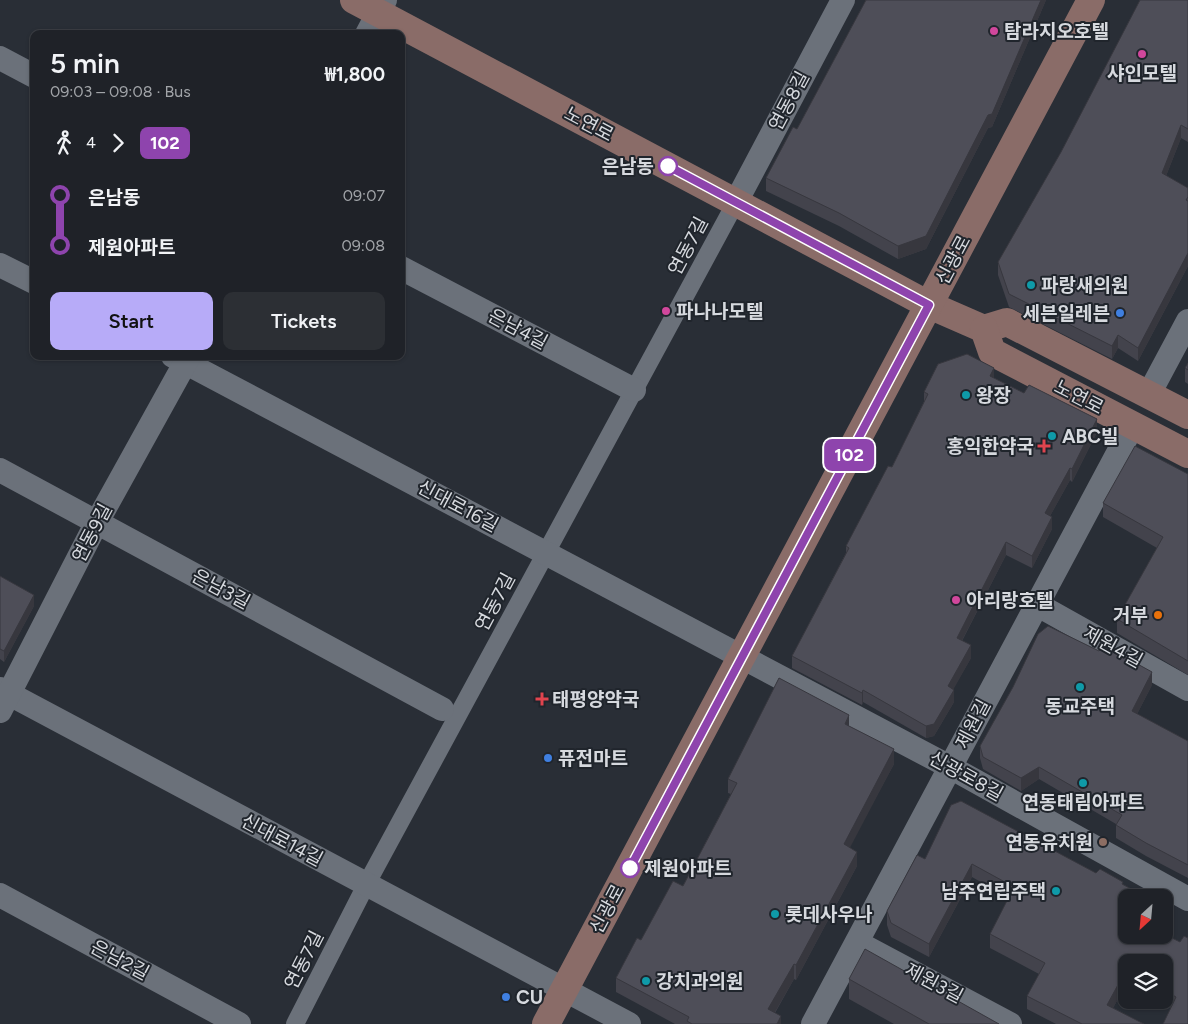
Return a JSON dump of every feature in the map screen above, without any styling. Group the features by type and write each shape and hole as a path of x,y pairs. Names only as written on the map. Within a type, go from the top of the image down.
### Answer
{"main road":[{"name":"노연로","path":"354,0 377,16 404,30"},
{"name":"신광로","path":"546,1024 1091,0"},
{"name":"노연로","path":"405,31 736,202 929,305 984,328 1007,322 1188,414"},
{"name":"노연로","path":"984,328 992,352 1188,454"}],"street":[{"name":"연동8길","path":"736,202 839,1"},
{"path":"0,58 30,74"},
{"name":"연동7길","path":"295,1024 366,885 736,202"},
{"path":"0,265 30,280"},
{"name":"은남4길","path":"405,270 634,390"},
{"path":"1149,394 1188,320"},
{"name":"연동9길","path":"3,698 181,360"},
{"name":"신대로16길","path":"186,360 742,656"},
{"name":"제원길","path":"813,1024 1133,425"},
{"name":"은남3길","path":"0,470 442,709"},
{"name":"제원4길","path":"1038,605 1188,689"},
{"name":"신광로8길","path":"742,656 950,767 1188,899"},
{"name":"신대로14길","path":"3,698 366,885 629,1024"},
{"name":"은남2길","path":"0,895 239,1024"},
{"name":"제원3길","path":"858,942 1010,1024"}],"building":[{"path":"866,0 1041,0 992,114 988,115 926,236 898,246 839,213 766,178 793,127 797,129"},
{"path":"1140,0 1188,0 1188,129 1181,125 1162,173 1188,188 1186,200 1188,201 1188,253 1138,348 1118,335 1112,346 1009,294 998,262 1061,152"},
{"path":"967,354 994,368 990,376 1024,393 1029,385 1097,419 1072,469 1070,468 1045,513 1052,517 1032,556 1006,542 957,638 971,645 948,686 954,690 934,724 926,726 863,690 862,693 792,656 849,548 846,546 888,466 892,467 928,394 924,392 938,364"},
{"path":"1135,446 1188,474 1188,661 1117,619 1163,537 1103,503"},
{"path":"0,576 34,595 4,651 0,649"},
{"path":"1048,626 1099,651 1103,645 1152,672 1132,711 1188,741 1188,865 1116,825 1122,815 1039,767 1021,778 983,757 980,746 1013,687 1038,634"},
{"path":"779,678 849,715 845,724 894,749 844,844 857,852 796,965 794,964 768,1009 781,1016 777,1024 692,1024 687,1021 689,1017 616,978 637,938 641,940 673,881 683,886 737,783 728,779"},
{"path":"961,801 1096,873 1100,869 1123,882 1122,884 1131,889 1118,889 1118,944 1173,944 1173,938 1180,942 1184,936 1188,938 1188,1024 1163,1024 1170,1009 1173,1009 1176,997 1173,995 1173,954 1118,954 1118,985 1107,1005 1144,1024 1082,1024 1027,996 1045,963 990,934 1014,887 972,864 929,944 891,923 887,911 917,855 925,859 951,805"},
{"path":"865,949 999,1024 929,1024 849,979"}],"bus line":[{"name":"102","path":"630,868 929,305 668,166"}],"place":[{"name":"탐라지오호텔","path":"994,31"},
{"name":"샤인모텔","path":"1142,54"},
{"name":"은남동","path":"668,166"},
{"name":"파랑새의원","path":"1031,285"},
{"name":"파나나모텔","path":"666,311"},
{"name":"세븐일레븐","path":"1120,313"},
{"name":"왕장","path":"966,395"},
{"name":"ABC빌","path":"1052,436"},
{"name":"홍익한약국","path":"1044,446"},
{"name":"아리랑호텔","path":"956,600"},
{"name":"거부","path":"1158,615"},
{"name":"동교주택","path":"1080,687"},
{"name":"태평양약국","path":"542,699"},
{"name":"퓨전마트","path":"548,758"},
{"name":"연동태림아파트","path":"1083,783"},
{"name":"연동유치원","path":"1103,842"},
{"name":"제원아파트","path":"630,868"},
{"name":"남주연립주택","path":"1056,891"},
{"name":"롯데사우나","path":"775,914"},
{"name":"강치과의원","path":"646,981"},
{"name":"CU","path":"506,997"}]}
